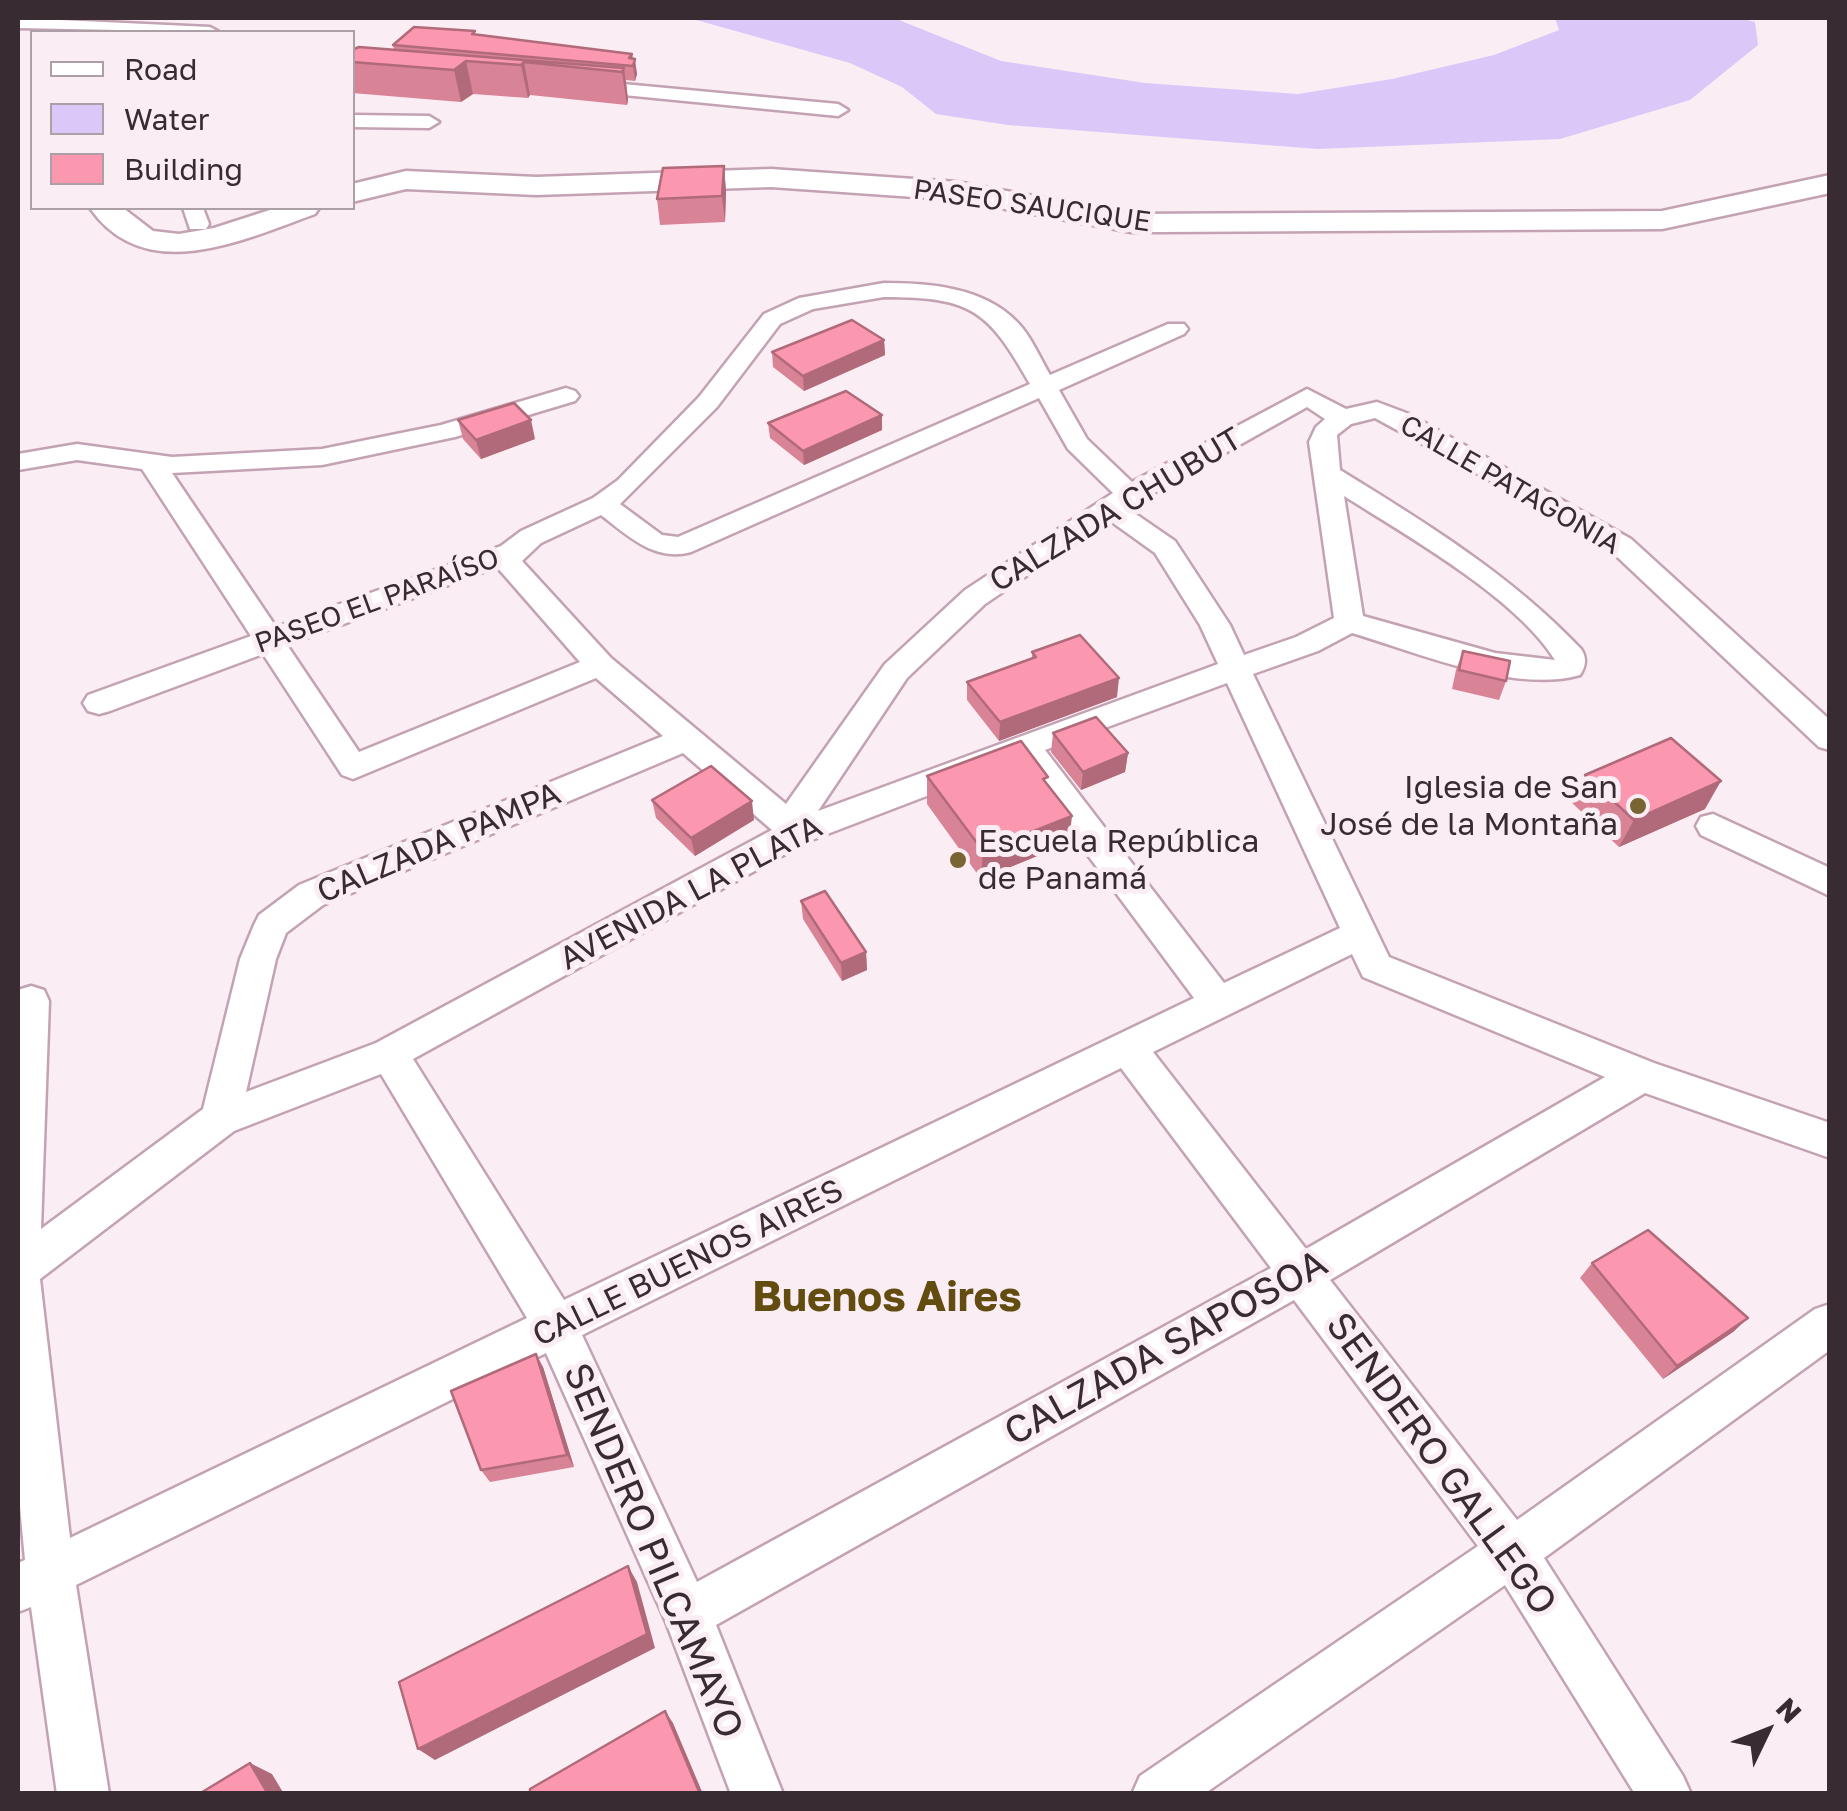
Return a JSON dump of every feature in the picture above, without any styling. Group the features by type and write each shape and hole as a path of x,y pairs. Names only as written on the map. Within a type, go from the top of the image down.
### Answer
{"street":[{"path":"18,24 162,30"},
{"path":"550,83 838,110"},
{"path":"355,121 429,122"},
{"name":"PASEO SAUCIQUE","path":"355,192 406,180 536,186 771,178 957,191 1131,223 1161,224 1662,220 1830,184"},
{"path":"107,210 142,238 176,243 203,241 298,210"},
{"name":"PASEO EL PARAÍSO","path":"99,703 511,552 532,537 603,504 662,454 772,319 807,303 903,290 923,290 971,302 995,314 1011,329 1077,443 1120,502 1182,569 1215,625 1376,967 1642,1076 1830,1141"},
{"path":"603,504 654,542 681,546 1176,329"},
{"path":"18,462 78,452 151,462 208,464 322,457 446,432 566,396"},
{"name":"CALZADA CHUBUT","path":"792,828 866,712 922,644 974,597 1120,502 1307,396 1342,418"},
{"name":"CALLE PATAGONIA","path":"1342,418 1378,410 1400,419 1606,536 1830,739"},
{"path":"1330,476 1432,539 1485,579 1550,632 1572,664 1561,672 1516,667 1349,622 1322,442 1325,432 1342,418"},
{"path":"151,462 353,767 600,665"},
{"path":"511,552 508,561 513,571 600,665 792,828"},
{"name":"AVENIDA LA PLATA","path":"18,1271 220,1120 389,1054 792,828 1307,644 1349,622"},
{"name":"CALZADA PAMPA","path":"220,1120 258,959 272,925 311,894 686,739"},
{"path":"1026,747 1220,1004"},
{"path":"1713,826 1830,882"},
{"name":"CALLE BUENOS AIRES","path":"34,1581 1130,1050 1358,935"},
{"path":"32,1001 18,1271 34,1581 83,1794"},
{"name":"SENDERO GALLEGO","path":"1130,1050 1512,1552 1665,1794"},
{"name":"SENDERO PILCAMAYO","path":"389,1054 556,1326 686,1614 757,1794"},
{"name":"CALZADA SAPOSOA","path":"686,1614 1300,1274 1642,1076"},
{"path":"1158,1794 1512,1552 1830,1324"}],"water":[{"path":"689,18 894,18 1001,61 1145,83 1298,94 1392,79 1494,55 1559,30 1555,18 1739,18 1755,22 1758,45 1690,100 1560,139 1318,149 1008,125 936,114 902,87 850,63"}],"building":[{"path":"414,27 475,31 472,34 632,54 629,58 635,59 633,66 393,45"},
{"path":"355,49 624,68 622,72 524,62 521,65 466,61 454,70 355,62"},
{"path":"724,166 722,196 657,199 663,168"},
{"path":"852,320 884,340 803,376 772,352"},
{"path":"846,391 882,415 803,451 768,423"},
{"path":"514,403 531,420 476,440 458,420"},
{"path":"1080,635 1119,678 1000,722 967,682 1036,657 1032,652"},
{"path":"1463,651 1510,661 1506,681 1459,670"},
{"path":"1096,717 1128,753 1083,772 1053,733"},
{"path":"1671,738 1721,781 1634,820 1585,775"},
{"path":"1021,741 1048,777 1043,779 1072,816 983,851 927,776"},
{"path":"711,766 752,801 691,838 652,800"},
{"path":"825,891 866,952 841,963 801,901"},
{"path":"1648,1230 1748,1318 1677,1366 1592,1263"},
{"path":"536,1354 567,1455 481,1470 451,1391"},
{"path":"628,1566 647,1634 418,1749 399,1682"},
{"path":"665,1711 700,1794 530,1794 530,1789"},
{"path":"250,1763 268,1794 199,1794"}],"place":[{"name":"Iglesia de San José de la Montaña","path":"1638,806"},
{"name":"Escuela República de Panamá","path":"958,860"}],"district":[{"name":"Buenos Aires","path":"887,1298"}]}
